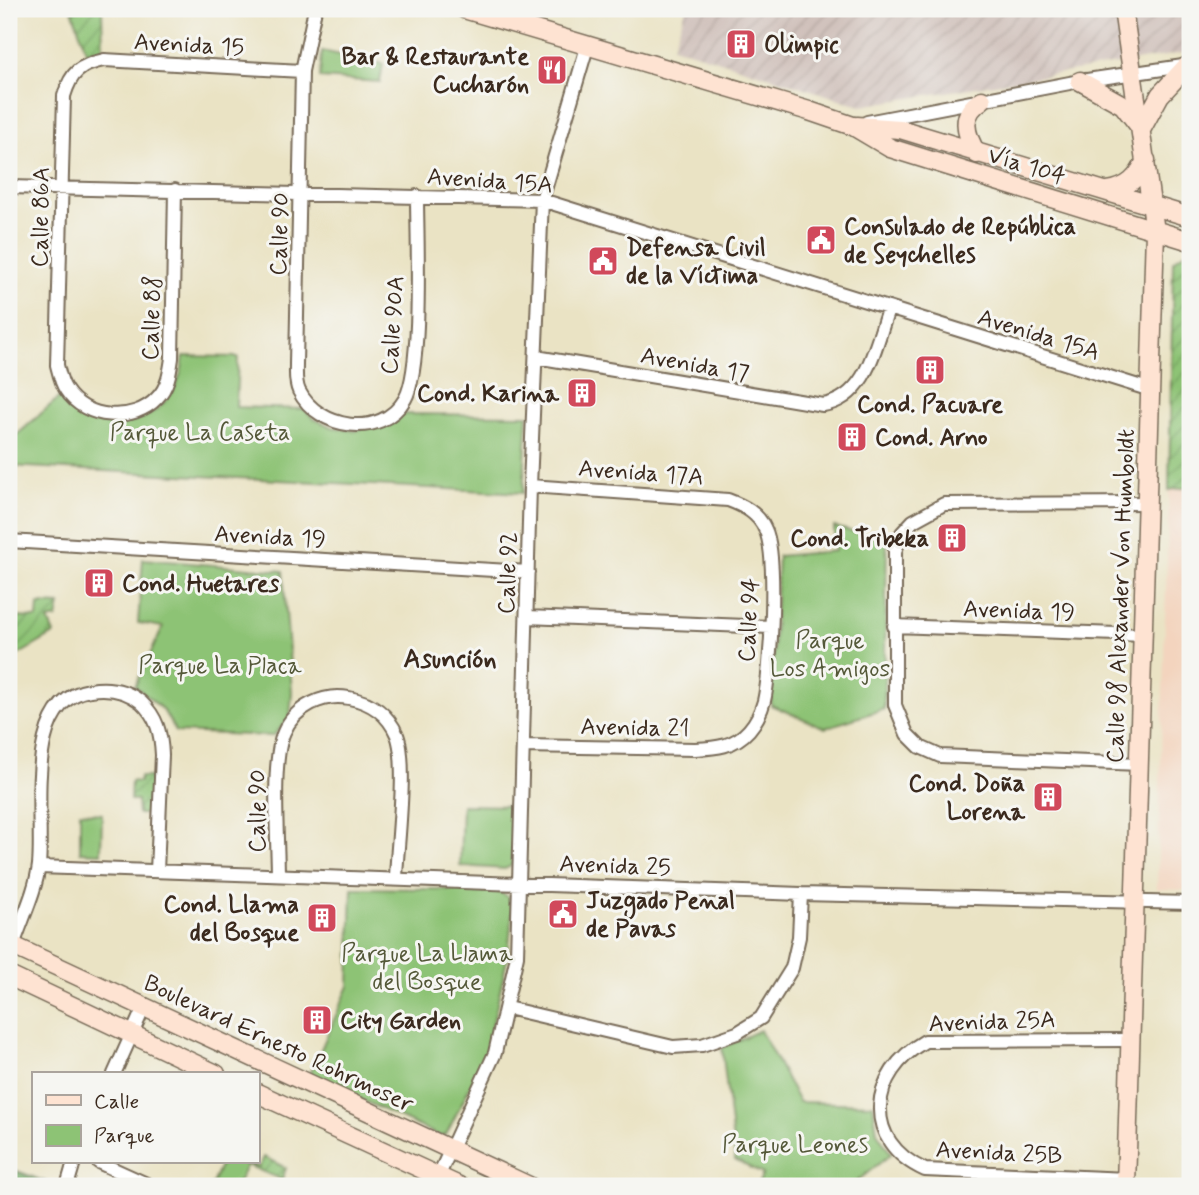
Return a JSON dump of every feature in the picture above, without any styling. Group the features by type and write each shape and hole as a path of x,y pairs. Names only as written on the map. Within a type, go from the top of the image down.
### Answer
{"main road":[{"name":"Vía 104","path":"464,9 853,126 900,129 1190,217"},
{"name":"Calle 98 Alexander Von Humboldt","path":"1123,9 1154,206 1155,231 1149,503 1126,1183"},
{"path":"1080,81 1123,105 1141,130 1160,95 1189,66"},
{"path":"977,154 967,135 965,124 972,107 982,100"},
{"name":"Vía 104","path":"853,126 890,148 1190,242"},
{"path":"1107,191 1123,188 1133,181 1146,160"},
{"name":"Boulevard Ernesto Rohrmoser","path":"11,945 452,1150 500,1180 529,1186"},
{"path":"9,976 212,1072"},
{"path":"259,1094 459,1186"}],"street":[{"name":"Calle 90","path":"314,9 302,71 297,388 308,406 326,420 356,426"},
{"name":"Calle 92","path":"438,1177 495,1053 517,956 530,486 542,200 587,47"},
{"name":"Avenida 15","path":"76,71 82,65 104,60 302,71"},
{"path":"853,126 901,114 1080,81 1189,66"},
{"name":"Calle 86A","path":"76,71 69,78 64,96 57,365 65,389 76,401 94,412 117,416"},
{"name":"Avenida 15A","path":"9,187 302,192 542,200 1151,390"},
{"name":"Calle 88","path":"117,416 145,408 159,397 168,381 172,358 175,190"},
{"name":"Calle 90A","path":"356,426 386,417 405,399 415,363 417,196"},
{"name":"Avenida 17","path":"536,357 804,404 830,404 846,397 864,374 888,310"},
{"name":"Avenida 17A","path":"530,486 720,499 747,508"},
{"path":"1140,764 952,758 920,747 901,726 895,705 895,551 907,526 936,506 958,502 1149,503"},
{"name":"Calle 94","path":"743,736 756,722 764,699 770,627 770,542 758,518 747,508"},
{"name":"Avenida 19","path":"9,541 528,572"},
{"path":"527,617 770,627"},
{"name":"Avenida 19","path":"894,626 1144,635"},
{"path":"11,945 39,867 43,738 47,724 68,699 84,691 104,688 123,691 136,699 156,721 161,737 157,871"},
{"name":"Calle 90","path":"278,875 279,755 284,733 295,715 315,701 338,695 365,701 384,714 397,736 401,759 396,878"},
{"name":"Avenida 21","path":"523,746 722,748 743,736"},
{"name":"Avenida 25","path":"39,867 801,894 1190,903"},
{"path":"507,1008 673,1047 702,1045 737,1034 761,1018 792,968 799,937 801,894"},
{"path":"115,1072 144,1007"},
{"name":"Avenida 25A","path":"881,1093 899,1059 925,1041 1131,1040"},
{"name":"Avenida 25B","path":"881,1093 878,1107 884,1131 905,1161 925,1170 1126,1183"},
{"path":"66,1186 73,1164"},
{"path":"102,1164 151,1186"}],"shaded area":[{"path":"686,9 1190,9 1190,52 861,106 673,46"},
{"path":"1190,487 1190,890 1157,889 1169,490"}],"green space":[{"path":"72,9 102,9 103,53 87,54"},
{"path":"322,51 383,64 380,82 320,78"},
{"path":"1184,253 1190,255 1190,487 1169,490 1173,261"},
{"name":"Parque La Caseta","path":"184,356 238,357 236,407 304,409 314,419 332,427 355,431 403,414 528,415 523,493 10,466 9,442 62,395 79,413 100,421 134,421 150,414 173,391"},
{"name":"Parque Los Amigos","path":"834,527 887,540 884,709 825,728 771,705 778,556 835,551"},
{"name":"Parque La Placa","path":"143,559 283,571 292,692 290,718 273,736 176,732 163,710 135,686 163,627 138,623"},
{"path":"9,590 11,617 37,618 38,604 60,605 57,618 48,620 54,634 18,655 9,651"},
{"path":"140,777 152,777 152,814 138,814 137,800 130,800 131,781 139,782"},
{"path":"462,805 514,806 512,865 505,869 460,866"},
{"path":"80,812 102,814 101,853 80,852"},
{"name":"Parque La Llama del Bosque","path":"352,888 495,890 507,896 513,905 508,955 486,1054 446,1135 440,1136 309,1076 349,986"},
{"name":"Parque Leones","path":"760,1030 799,1102 873,1104 877,1132 891,1154 851,1186 757,1186 763,1174 735,1160 722,1048"},
{"path":"264,1157 286,1168 282,1180 247,1165 259,1167"},
{"path":"221,1164 247,1164 237,1184 241,1186 211,1186"},
{"path":"9,1168 56,1186 9,1186"}],"place":[{"name":"Olimpic","path":"741,44"},
{"name":"Bar & Restaurante Cucharón","path":"552,70"},
{"name":"Consulado de República de Seychelles","path":"821,240"},
{"name":"Defensa Civil de la Víctima","path":"603,261"},
{"name":"Cond. Pacuare","path":"930,370"},
{"name":"Cond. Karina","path":"582,393"},
{"name":"Cond. Arno","path":"852,437"},
{"name":"Cond. Tribeka","path":"952,538"},
{"name":"Cond. Huetares","path":"99,583"},
{"name":"Cond. Doña Lorena","path":"1048,797"},
{"name":"Juzgado Penal de Pavas","path":"563,914"},
{"name":"Cond. Llama del Bosque","path":"322,918"},
{"name":"City Garden","path":"317,1020"}],"district":[{"name":"Asunción","path":"450,658"}]}
